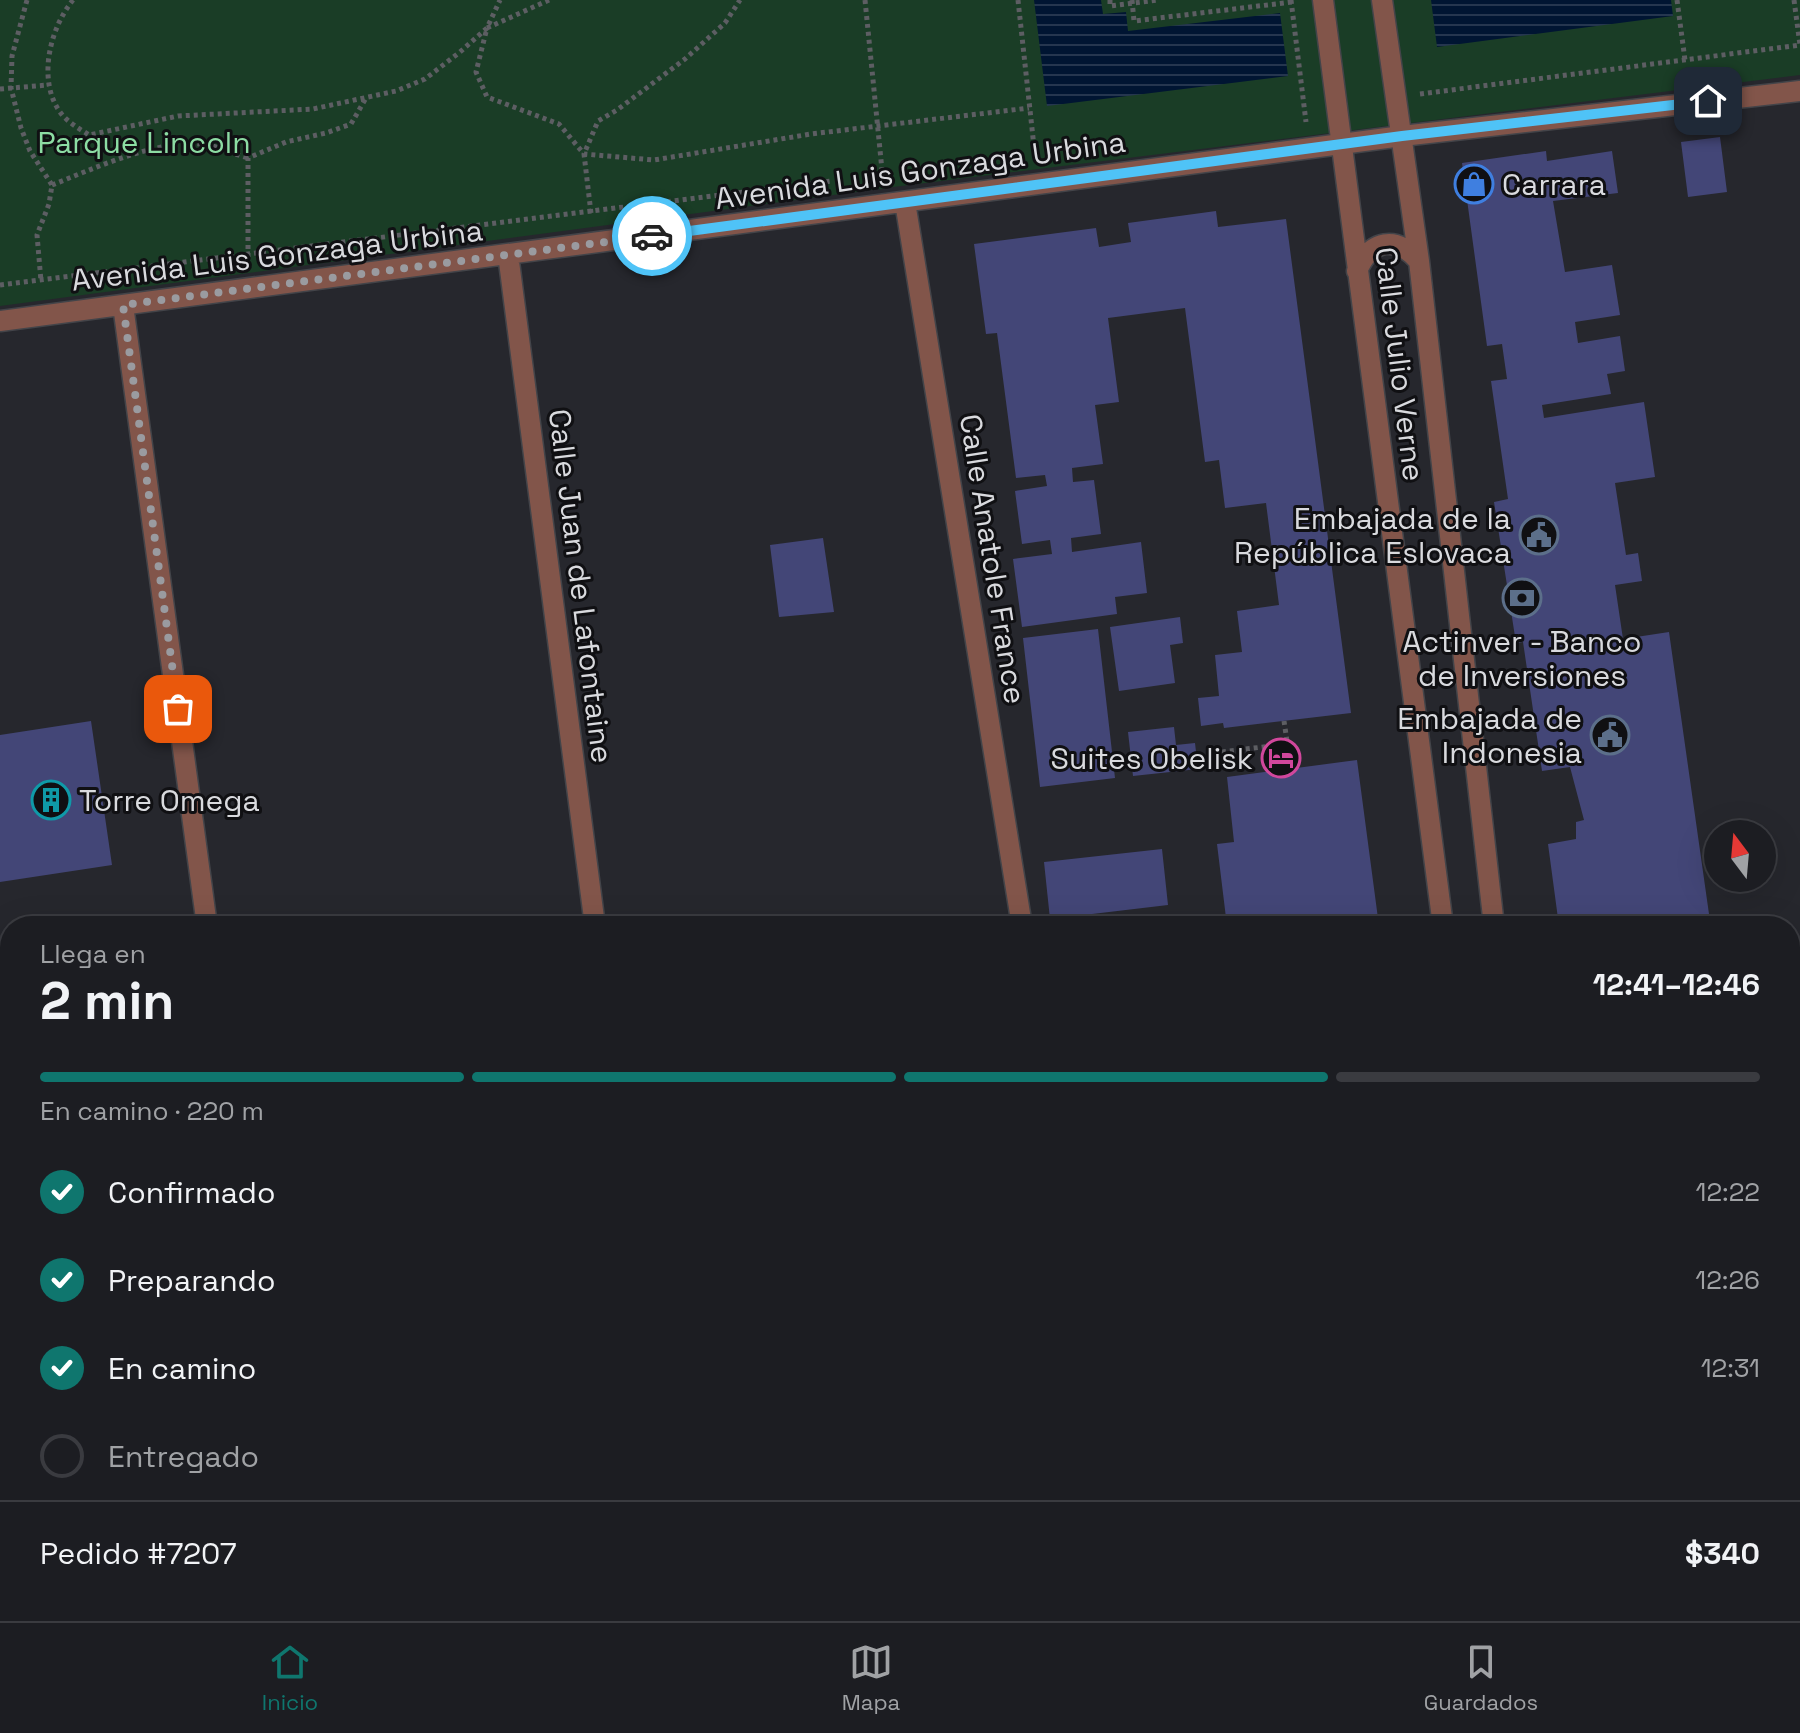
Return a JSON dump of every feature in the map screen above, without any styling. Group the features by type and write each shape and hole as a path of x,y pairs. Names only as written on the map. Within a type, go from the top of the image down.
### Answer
{"street":[{"name":"Calle Julio Verne","path":"1323,0 1442,916"},
{"name":"Calle Julio Verne","path":"1382,0 1419,261 1493,916"},
{"name":"Avenida Luis Gonzaga Urbina","path":"0,321 1402,136 1800,91"},
{"name":"Calle Anatole France","path":"905,202 1020,916"},
{"path":"1357,271 1371,250 1386,243 1404,247 1419,261"},
{"name":"Calle Juan de Lafontaine","path":"508,254 594,916"},
{"path":"123,305 206,916"}],"path":[{"path":"27,0 12,56 11,88 30,151 52,185 49,204 37,235 46,315"},
{"path":"73,0 57,30 49,55 48,85 59,112 89,135 178,116 313,109 396,91 425,79 487,28 549,0"},
{"path":"500,0 487,28 476,72 487,97 559,124 584,154 654,160 879,125 1029,108"},
{"path":"592,243 584,154 598,121 685,59 725,23 740,0"},
{"path":"865,0 879,125 883,205"},
{"path":"1018,0 1035,156"},
{"path":"1110,0 1110,6 1158,0"},
{"path":"1677,0 1685,60"},
{"path":"1420,94 1800,45 1794,0"},
{"path":"1132,2 1134,21 1292,1 1307,122 1292,124"},
{"path":"0,89 48,85"},
{"path":"52,185 104,164 165,147 202,144 248,158 286,142 351,124 367,97"},
{"path":"1020,158 1050,154"},
{"path":"248,158 247,255 252,288"},
{"path":"868,177 883,175"},
{"path":"0,285 837,181"},
{"path":"1284,721 1291,768"},
{"path":"1214,753 1287,744"}],"green space":[{"name":"Parque Lincoln","path":"0,0 1800,0 1800,75 901,186 0,306"}],"water":[{"path":"1034,0 1101,0 1103,14 1126,12 1128,31 1280,13 1288,76 1047,106"},
{"path":"1431,0 1671,0 1673,16 1437,47"}],"building":[{"path":"1720,137 1727,192 1688,197 1681,142"},
{"path":"1546,151 1547,161 1612,151 1618,193 1553,201 1565,272 1612,265 1620,315 1575,322 1578,343 1620,336 1625,371 1607,374 1611,394 1542,405 1544,418 1644,402 1655,477 1615,483 1626,555 1638,553 1642,581 1615,585 1623,639 1669,632 1709,914 1558,916 1548,844 1576,839 1576,822 1584,820 1570,767 1542,771 1523,642 1516,643 1494,502 1508,499 1491,381 1507,379 1502,344 1487,346 1462,163"},
{"path":"1216,211 1218,227 1286,219 1351,713 1224,728 1223,723 1201,726 1198,698 1219,696 1215,655 1242,652 1237,611 1279,605 1266,503 1225,508 1219,460 1205,462 1185,308 1108,318 1119,402 1095,405 1103,464 1072,468 1073,482 1094,480 1101,534 1071,538 1072,552 1141,542 1147,593 1115,597 1117,614 1022,627 1013,559 1052,554 1050,540 1022,544 1015,491 1047,486 1045,475 1016,478 997,333 986,334 974,244 1096,228 1099,247 1131,242 1128,223"},
{"path":"823,538 834,612 779,617 770,545"},
{"path":"1180,617 1183,643 1170,645 1175,683 1119,691 1110,627"},
{"path":"1098,629 1115,778 1040,787 1023,638"},
{"name":"Torre Omega","path":"91,721 112,865 0,882 0,735"},
{"path":"1174,727 1176,745 1195,743 1198,769 1133,776 1128,732"},
{"path":"1357,760 1378,916 1226,916 1217,844 1234,842 1227,777"},
{"path":"1162,849 1168,905 1050,916 1044,862"}],"way so far":[{"path":"178,709 123,305 652,236"}],"place":[{"name":"Carrara","path":"1474,184"},
{"name":"Embajada de la República Eslovaca","path":"1539,535"},
{"name":"Actinver - Banco de Inversiones","path":"1522,598"},
{"name":"Embajada de Indonesia","path":"1610,735"},
{"name":"Suites Obelisk","path":"1281,758"},
{"name":"Torre Omega","path":"51,800"}],"route":[{"path":"652,236 1402,136 1708,101"}]}
